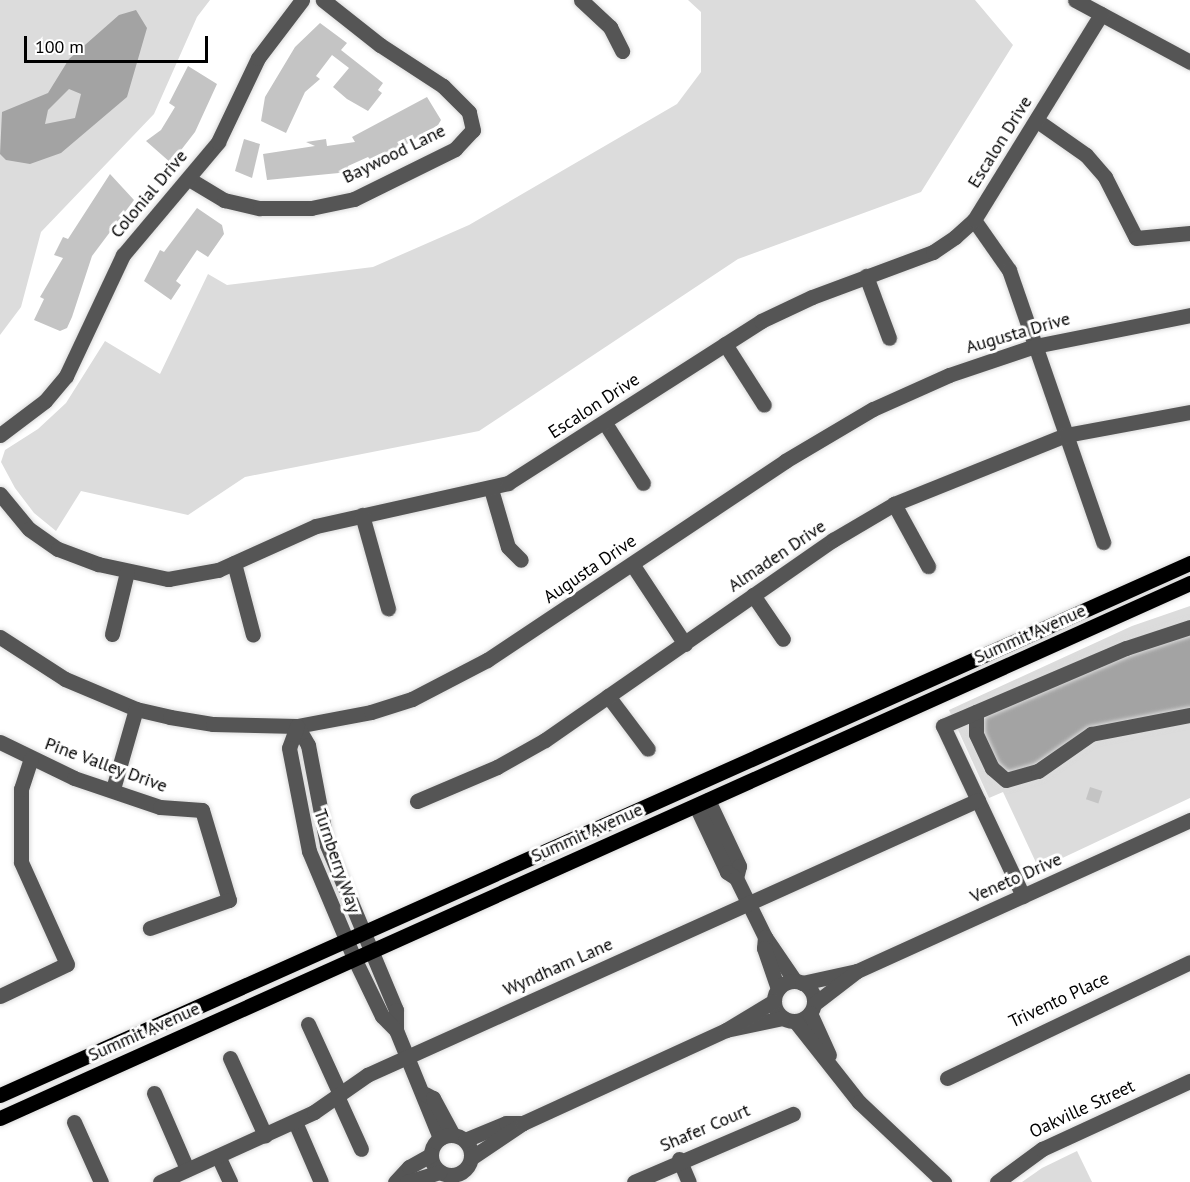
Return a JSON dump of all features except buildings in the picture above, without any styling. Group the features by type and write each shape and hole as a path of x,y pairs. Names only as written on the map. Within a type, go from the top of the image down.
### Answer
{"main road":[{"name":"Summit Avenue","path":"0,1095 367,941 1190,562"},
{"name":"Summit Avenue","path":"367,941 702,803 1190,583"},
{"name":"Summit Avenue","path":"0,1118 349,949"}],"street":[{"name":"Colonial Drive","path":"0,435 45,401 66,376 123,255 218,142 258,58 302,0"},
{"name":"Baywood Lane","path":"189,179 224,200 260,208 311,207 354,199 455,148 474,130 469,112 443,86 380,45 322,0"},
{"path":"581,0 610,27 622,51"},
{"path":"1075,0 1190,62"},
{"name":"Escalon Drive","path":"0,494 29,530 58,549 127,572 184,578 234,563 289,534 362,515 491,489 532,470 725,344 784,309 933,252 974,220 1101,14"},
{"path":"1036,120 1086,155 1105,177 1131,235 1151,240 1190,233"},
{"path":"974,220 1005,263 1103,542"},
{"path":"866,276 889,338"},
{"name":"Augusta Drive","path":"0,637 65,680 136,709 213,724 297,726 371,712 451,681 802,450 873,409 949,375 1035,346 1190,315"},
{"path":"725,344 764,405"},
{"name":"Almaden Drive","path":"417,801 497,767 608,696 753,595 894,504 1066,435 1190,412"},
{"path":"604,423 644,483"},
{"path":"491,489 508,548 521,561"},
{"path":"894,504 928,566"},
{"path":"362,515 388,608"},
{"path":"234,563 253,635"},
{"path":"632,564 685,644"},
{"path":"112,634 127,572"},
{"path":"753,595 783,639"},
{"path":"1023,896 944,726 1126,648 1190,627"},
{"path":"608,696 648,749"},
{"path":"113,789 136,709"},
{"path":"976,712 976,734 992,768 1006,780 1038,771 1091,735 1190,715"},
{"name":"Turnberry Way","path":"297,726 308,745 327,845 396,1010 396,1030"},
{"name":"Turnberry Way","path":"297,726 289,748 299,814 349,949 382,1016 396,1030"},
{"name":"Pine Valley Drive","path":"0,742 31,759 160,807 202,810 230,900 150,928"},
{"path":"0,996 67,964 21,862 21,789 31,759"},
{"name":"Wyndham Lane","path":"160,1182 294,1122 408,1057 978,800"},
{"path":"702,803 727,872 736,878 765,937 798,982 811,991 812,1009 831,1064"},
{"name":"Veneto Drive","path":"776,995 798,982 857,971 1190,819"},
{"path":"765,937 764,948 776,995 788,1020 831,1064 877,1121 944,1182"},
{"name":"Trivento Place","path":"947,1078 1190,962"},
{"name":"Veneto Drive","path":"788,1020 812,1009 857,971"},
{"path":"407,1182 468,1170 523,1123 726,1030 776,995"},
{"path":"726,1030 788,1020"},
{"path":"308,1024 361,1149"},
{"path":"396,1030 425,1094 424,1103 452,1138 468,1170"},
{"path":"230,1058 265,1136"},
{"name":"Oakville Street","path":"997,1182 1042,1149 1190,1081"},
{"path":"154,1093 187,1169"},
{"name":"Shafer Court","path":"634,1182 679,1159 793,1114"},
{"path":"74,1122 101,1182"},
{"path":"294,1122 321,1182"},
{"path":"395,1182 409,1167 431,1155 452,1138 506,1123 523,1123"},
{"path":"431,1155 446,1176"},
{"path":"218,1156 230,1182"},
{"path":"679,1159 689,1182"}],"shaded area":[{"path":"0,0 210,0 197,17 154,114 41,232 21,307 0,335"},
{"path":"688,0 975,0 1013,45 921,192 738,259 479,431 245,477 188,515 81,491 56,531 34,513 15,488 1,462 5,450 38,429 66,403 105,341 160,374 208,274 227,285 373,267 469,225 677,104 701,72 701,12"},
{"path":"136,10 147,28 127,97 61,153 30,164 6,160 0,154 2,112 48,93 69,59 119,15","holes":["69,89 81,94 75,118 45,124 48,110"]},
{"path":"1190,606 1190,798 1039,869 1003,792 989,798 949,710 1132,626"},
{"path":"1190,633 1190,711 1067,743 1021,773 1001,772 980,724 990,712 1132,650"},
{"path":"1077,1151 1092,1182 1022,1182 1042,1168"}]}
